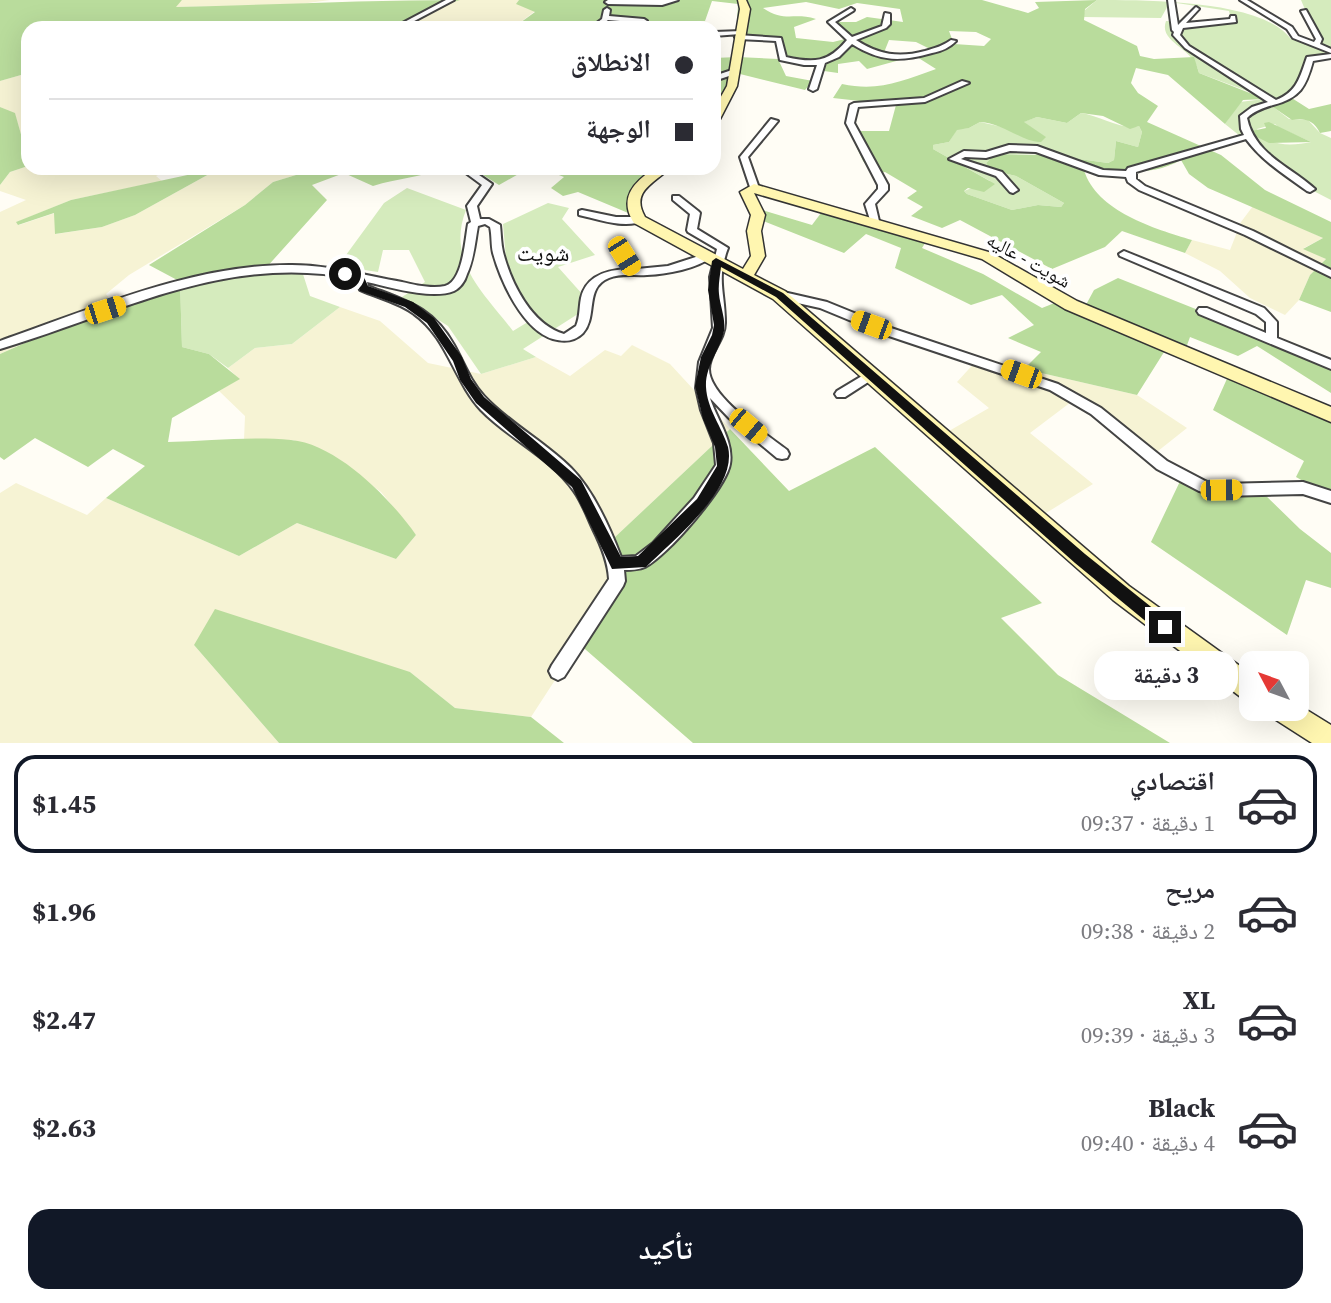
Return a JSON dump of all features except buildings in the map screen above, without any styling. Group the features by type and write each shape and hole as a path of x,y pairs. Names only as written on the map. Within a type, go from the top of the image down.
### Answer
{"main road":[{"path":"721,109 727,101 735,71 739,34 746,9 741,0"},
{"path":"654,175 640,185 633,195 632,206 639,219 779,295 1121,593 1239,680"},
{"path":"746,276 758,256 754,231 758,215 747,192 754,188"},
{"name":"شويت - عاليه","path":"754,188 987,256 1071,305 1331,415"},
{"path":"1301,721 1331,740"}],"street":[{"path":"410,21 451,0"},
{"path":"606,19 608,1 662,3 675,0"},
{"path":"1171,0 1178,28 1187,47 1274,102"},
{"path":"1243,0 1291,29 1295,37 1317,43 1331,53"},
{"path":"1178,28 1196,9"},
{"path":"851,10 831,22 851,40 879,56 902,59 946,47 953,41"},
{"path":"1304,11 1319,39 1317,43"},
{"path":"721,34 779,39 783,58 821,62 836,58 851,40 884,27 887,24 887,15"},
{"path":"1178,28 1222,24 1234,21 1233,17"},
{"path":"603,21 644,21"},
{"path":"1310,189 1273,161 1248,136 1244,123 1247,113 1297,91 1310,59 1331,53"},
{"path":"813,89 821,62"},
{"path":"721,76 735,71"},
{"path":"874,221 870,204 883,190 883,185 850,124 855,105 925,100 965,83"},
{"path":"754,188 744,158 774,121"},
{"path":"1248,136 1131,170 1131,180 1142,188 1249,233 1331,274"},
{"path":"1013,190 999,174 953,159 964,154 986,155 1009,148 1037,149 1101,173 1130,174"},
{"path":"0,345 211,276 271,269 306,269 436,289 455,286 464,269 476,222 472,206 488,184 474,175"},
{"path":"476,222 486,221 495,225 500,257 525,307 538,324 558,337 571,336 583,326 587,294 597,280 614,272 665,269 712,258 722,246 696,234 692,225 695,213 676,198"},
{"path":"582,213 616,220 639,219"},
{"path":"1124,254 1260,311 1271,318 1274,325 1271,339"},
{"path":"624,256 634,272"},
{"path":"617,564 641,562 702,503 723,466 721,447 709,419 700,386 719,325 713,290 712,258"},
{"path":"359,277 364,288 409,304 430,321 458,360 466,380 480,400 571,477 583,492 617,564 617,582 558,671"},
{"path":"779,295 823,305 887,331 1054,387 1096,411 1162,465 1204,487 1221,490 1303,488 1331,497"},
{"path":"1203,311 1331,365"},
{"path":"841,394 872,374"},
{"path":"703,376 734,415 782,454"}],"shaded area":[{"path":"182,0 330,0 293,5 174,7"},
{"path":"454,0 519,0 517,4 535,11 522,21 406,21"},
{"path":"21,75 21,135 15,114 0,107 0,81"},
{"path":"21,168 21,175 158,175 156,176 162,181 71,200 17,222 19,225 55,213 56,234 102,227 135,215 207,175 296,175 273,182 245,205 129,275 106,294 113,304 0,354 0,212 26,200 0,191 0,185 10,172"},
{"path":"1253,206 1323,238 1304,248 1326,259 1310,275 1299,300 1285,315 1250,298 1220,271 1185,253 1192,240 1230,250 1241,222"},
{"path":"340,307 380,321 428,363 481,374 536,357 570,376 605,350 621,356 632,345 670,364 730,429 614,538 611,594 531,717 455,708 410,672 194,645 279,743 0,743 0,493 16,483 87,515 106,498 239,556 297,523 396,559 416,535 381,492 331,456 293,440 244,440 245,416 219,391 239,379 228,368 255,348 292,344"},
{"path":"978,359 1016,376 1024,369 1137,395 1187,428 1153,455 1075,399 1030,433 1093,484 1038,518 942,435 989,408 957,382"}],"green space":[{"path":"0,0 182,0 176,7 460,0 424,11 406,21 21,21 21,75 0,81"},
{"path":"519,0 639,0 642,5 680,0 982,0 1028,13 1039,8 1035,2 1097,0 1085,9 1084,20 1137,46 1140,56 1154,59 1194,57 1199,73 1265,99 1243,100 1225,124 1168,75 1136,68 1131,83 1138,93 1158,106 1147,122 1221,155 1265,190 1331,222 1331,312 1299,300 1310,275 1326,259 1303,249 1323,238 1208,188 1189,174 1181,160 1169,166 1145,171 1084,170 1101,197 1114,207 1145,224 1192,240 1185,253 1122,231 1105,247 1052,269 960,220 942,228 911,216 923,207 907,198 917,191 885,172 873,174 863,161 849,131 889,131 896,105 833,98 842,84 879,86 936,69 917,57 934,51 916,42 889,40 883,55 900,60 867,69 859,61 838,64 838,73 817,70 818,62 779,56 779,38 736,37 738,4 712,1 705,21 523,21 535,12 516,4","holes":["806,2 839,9 857,3 900,9 903,22 867,17 856,22 832,22 845,39 833,42 796,38 794,27 816,19 777,15 763,8","949,31 976,32 991,39 984,46 954,44","1081,113 1103,116 1130,129 1139,126 1142,132 1138,147 1116,141 1114,160 1108,163 1079,159 1083,168 1043,155 995,154 986,163 991,170 1016,176 1064,203 1061,207 1038,205 1012,210 967,194 964,191 968,188 984,192 995,184 933,149 933,145 949,142 957,130 980,122 1041,142 1046,137 1024,122 1037,117 1067,123"]},
{"path":"1097,0 1173,2 1202,5 1256,16 1277,26 1291,39 1319,43 1301,0 1331,0 1331,55 1307,61 1298,82 1272,106 1289,119 1308,120 1320,133 1331,138 1331,200 1300,184 1225,124 1240,102 1264,99 1263,97 1199,73 1191,57 1167,35 1166,21 1213,24 1231,19 1229,11 1170,2 1161,18 1083,17 1085,10","holes":["1275,124 1311,142 1281,144 1267,139 1257,129"]},
{"path":"721,58 778,59 786,76 813,81 805,90 732,72 728,97 721,106"},
{"path":"1287,95 1309,109 1331,104 1331,131 1320,133 1312,123 1292,120 1273,107 1276,101"},
{"path":"0,107 15,113 21,134 21,168 10,172 0,185"},
{"path":"1081,113 1126,127 1139,126 1142,132 1138,147 1116,141 1114,160 1108,163 1079,159 1083,169 1034,154 995,154 986,163 991,170 1016,176 1064,203 1061,207 1038,205 1012,210 967,194 964,191 990,181 933,149 933,145 949,142 957,129 969,128 980,122 1007,128 1023,137 1045,137 1023,122 1037,117 1067,123"},
{"path":"1269,122 1311,142 1269,143 1247,132 1266,128 1264,123"},
{"path":"187,175 207,175 135,215 102,227 55,234 54,213 18,225 16,222 71,200"},
{"path":"296,175 339,175 312,185 327,200 265,269 180,282 182,347 209,354 240,379 172,418 168,442 276,439 309,444 326,451 378,490 416,535 396,559 297,523 239,556 106,498 145,466 113,449 88,467 35,438 4,460 0,457 0,354 113,304 179,281 149,265 245,205 273,182"},
{"path":"348,175 420,175 391,181 373,186"},
{"path":"483,175 517,175 499,185"},
{"path":"559,175 658,175 636,191 633,215 578,192 563,196 551,188 564,177"},
{"path":"407,188 466,210 461,228 464,261 480,289 513,331 536,317 507,271 503,224 548,203 569,208 562,219 595,255 558,267 592,305 523,349 536,357 481,374 448,326 402,297 425,282 409,250 383,250 378,272 338,266 384,203"},
{"path":"827,205 927,240 922,248 983,274 1042,308 1057,302 1081,314 1094,290 1118,278 1331,363 1331,393 1257,346 1238,356 1190,337 1186,348 1171,341 1137,395 1024,369 1041,352 1008,338 1034,325 1002,295 971,305 895,268 901,248 866,234 844,253 761,220 762,210 812,225"},
{"path":"265,269 302,271 310,296 340,307 292,344 255,348 228,368 209,354 182,347 180,282"},
{"path":"1230,372 1331,412 1331,497 1296,477 1304,461 1213,410"},
{"path":"730,429 789,491 875,447 1042,603 1001,618 1058,675 1170,743 693,743 578,643 611,594 614,538"},
{"path":"1183,475 1260,490 1300,529 1331,553 1331,588 1306,580 1287,635 1151,542"},
{"path":"215,609 410,672 455,708 531,717 564,743 279,743 194,645"}],"district":[{"name":"شويت","path":"543,253"}],"route":[{"path":"345,274 359,277 361,285 372,292 409,304 430,321 445,339 472,391 480,400 577,484 617,564 641,562 702,503 723,466 721,447 709,419 700,386 706,357 718,335 718,313 713,290 716,261 779,295 1080,558 1165,627"}]}
